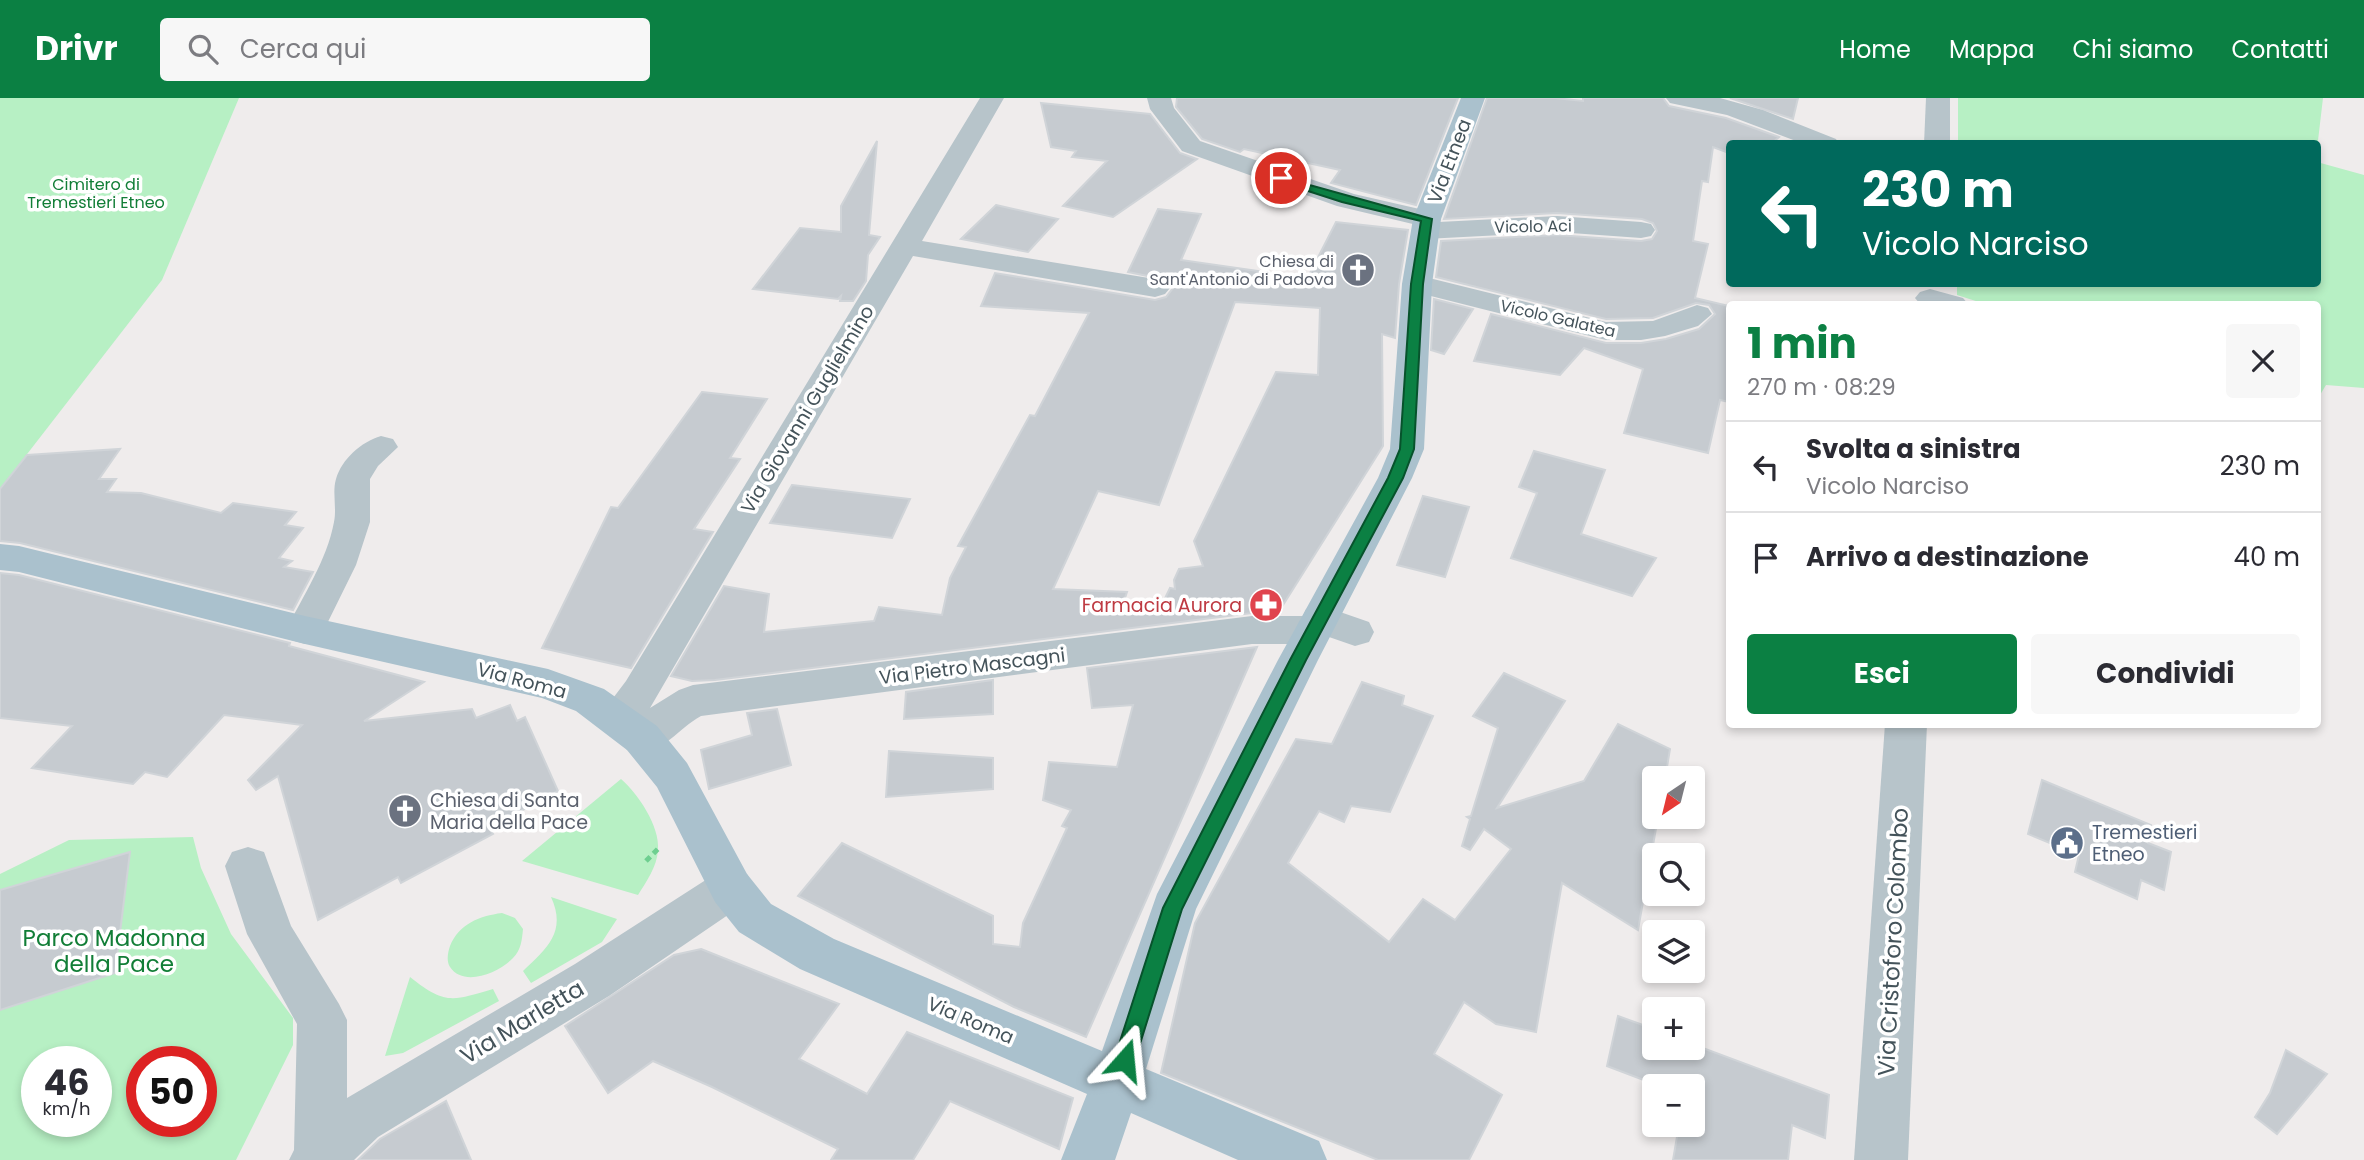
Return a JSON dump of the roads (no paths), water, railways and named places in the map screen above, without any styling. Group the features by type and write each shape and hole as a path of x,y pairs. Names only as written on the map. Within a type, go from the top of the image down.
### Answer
{"main road":[{"name":"Via Etnea","path":"1088,1160 1117,1082 1173,908 1317,624 1395,478 1407,449 1417,284 1426,225 1473,98"},
{"name":"Via Roma","path":"0,557 19,559 305,630 548,684 590,700 630,728 672,775 732,888 755,918 817,954 1300,1160"}],"street":[{"name":"Via Giovanni Guglielmino","path":"630,728 640,692 992,98"},
{"name":"Vicolo Aci","path":"1159,98 1162,109 1191,146 1426,225 1557,223 1641,230"},
{"path":"1678,98 1699,100 1758,115 1817,140"},
{"path":"1937,140 1938,98"},
{"path":"904,246 1155,288"},
{"name":"Vicolo Galatea","path":"1417,284 1606,331 1627,332 1686,322 1697,314"},
{"path":"305,630 338,565 352,522 353,479 365,459 381,447"},
{"path":"1317,624 1355,632"},
{"name":"Via Pietro Mascagni","path":"630,728 673,712 693,701 1317,624"},
{"name":"Via Cristoforo Colombo","path":"1881,1160 1906,728"},
{"path":"248,866 270,934 322,1020 318,1157"},
{"name":"Via Marletta","path":"318,1157 360,1119 592,980 732,888"}],"place":[{"name":"Chiesa di Sant'Antonio di Padova","path":"1358,270"},
{"name":"Farmacia Aurora","path":"1266,605"},
{"name":"Chiesa di Santa Maria della Pace","path":"405,811"},
{"name":"Tremestieri Etneo","path":"2067,843"}],"park label":[{"name":"Cimitero di Tremestieri Etneo","path":"96,193"},
{"name":"Parco Madonna della Pace","path":"114,951"}]}
